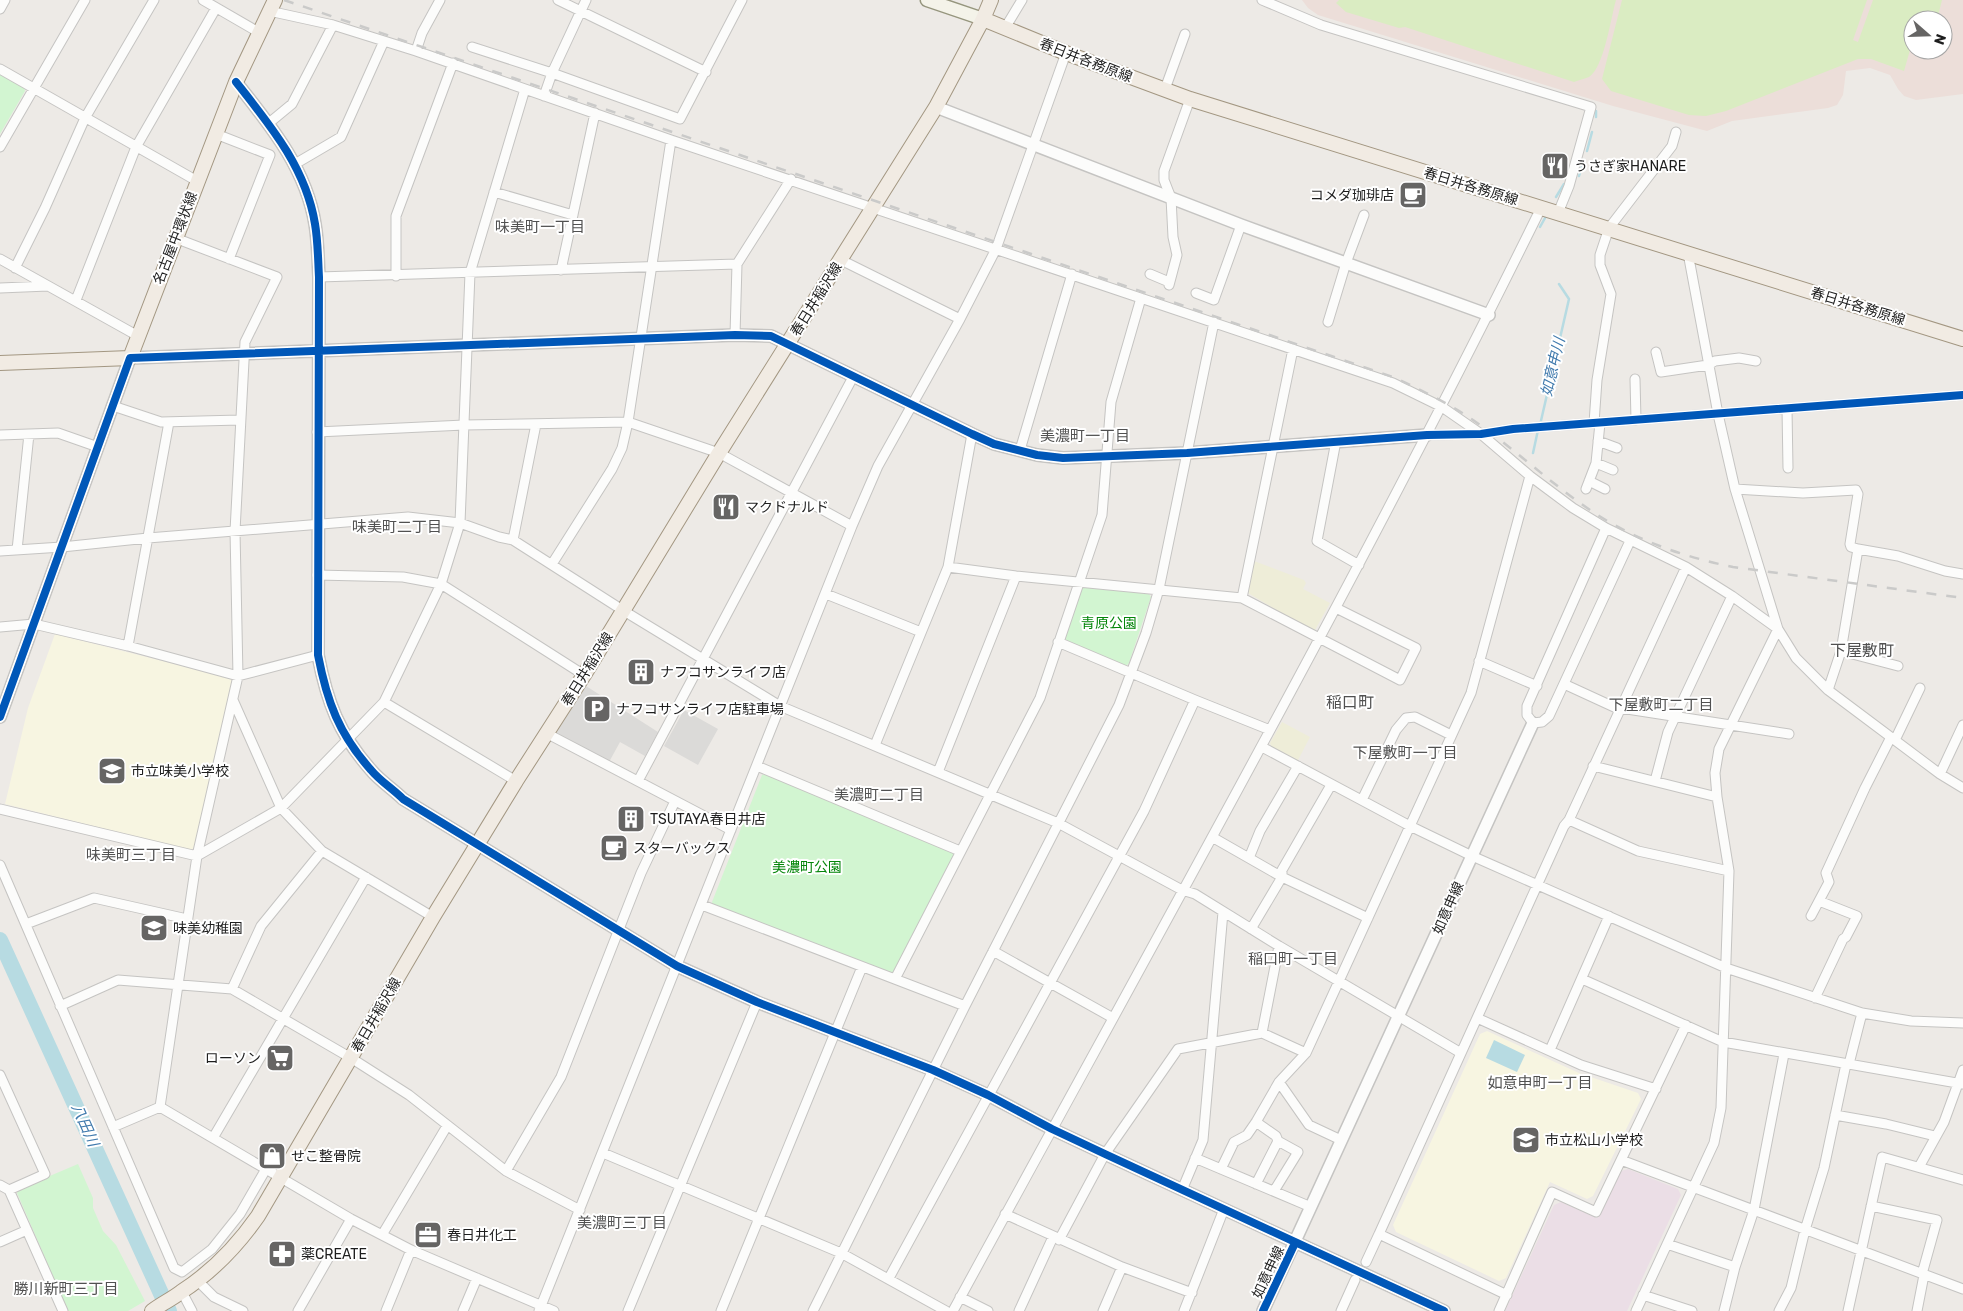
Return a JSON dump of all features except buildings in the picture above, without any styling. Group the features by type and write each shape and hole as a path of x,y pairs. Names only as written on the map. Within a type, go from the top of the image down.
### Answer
{"main road":[{"path":"927,0 984,19"},
{"name":"春日井稲沢線","path":"154,1309 179,1294 224,1258 242,1238 282,1178 434,917 516,781 624,611 788,343 936,107 984,19 992,0"},
{"name":"名古屋中環状線","path":"130,358 236,82 272,6"},
{"name":"春日井各務原線","path":"984,19 1066,53 1190,99 1963,339"},
{"path":"0,363 130,358"}],"street":[{"path":"0,8 5,0"},
{"path":"0,147 86,0"},
{"path":"15,268 86,118 154,0"},
{"path":"203,0 260,33"},
{"path":"416,51 422,33 440,0"},
{"path":"558,0 706,72"},
{"path":"544,96 552,73 586,0"},
{"path":"472,47 552,73 680,119 742,0"},
{"path":"1006,28 1022,0"},
{"path":"1262,0 1321,25 1591,108 1569,186 1558,213"},
{"path":"272,6 453,63 671,140 1393,383 1442,407 1481,434 1530,476 1573,508 1630,541 1686,567 1732,596 1778,629"},
{"path":"76,300 136,147 216,8"},
{"path":"269,123 292,104 333,25"},
{"path":"1165,89 1185,34"},
{"path":"295,164 341,137 384,41"},
{"path":"541,1308 852,526 878,466 960,319 996,248 1066,53"},
{"path":"396,276 396,216 453,63"},
{"path":"0,69 197,181"},
{"path":"236,82 269,123 295,164 306,190 315,224 319,278 317,432 318,655 328,702 347,740 372,771 403,799 677,966 757,1002 933,1070 988,1094 1052,1130 1444,1311"},
{"path":"0,809 197,856 281,808 384,702 442,584 460,523 470,272 525,89"},
{"path":"1150,274 1169,284 1177,255 1173,237 1172,198 1164,180 1164,171 1190,99"},
{"path":"936,107 1241,225 1489,315"},
{"path":"561,270 595,113"},
{"path":"1605,489 1587,485 1596,463 1598,441 1597,380 1611,294 1600,265 1600,255 1608,228 1672,146 1676,132"},
{"path":"216,134 270,154"},
{"path":"552,564 612,469 622,448 628,422 671,140"},
{"path":"229,259 270,154 285,147"},
{"path":"735,335 737,264 791,179"},
{"path":"494,192 573,215"},
{"path":"952,1311 1262,746 1359,565 1489,315 1541,208"},
{"path":"1328,322 1346,263 1364,215"},
{"path":"1196,293 1214,300 1241,225"},
{"path":"160,1107 197,856 238,676 235,531 245,342 277,277 175,238"},
{"path":"1688,253 1708,365 1735,489 1778,629 1796,658 1828,690 1940,774 1963,788"},
{"path":"0,259 138,336"},
{"path":"841,260 960,319"},
{"path":"319,278 737,264"},
{"path":"1020,450 1072,274"},
{"path":"0,288 48,286"},
{"path":"895,980 1040,698 1102,515 1111,402 1141,298"},
{"path":"813,1311 964,1006 1118,705 1132,673 1159,589 1214,322"},
{"path":"0,717 130,358 467,347 735,335 771,336 994,444 1037,455 1063,458 1187,454 1336,441 1427,435 1481,434 1539,427 1963,395"},
{"path":"1242,598 1293,349"},
{"path":"1656,352 1661,372 1739,358 1756,361"},
{"path":"638,781 853,377"},
{"path":"1636,380 1636,420"},
{"path":"113,406 161,422 240,420"},
{"path":"1786,409 1788,468"},
{"path":"128,646 169,422"},
{"path":"317,432 628,422 720,453 852,526"},
{"path":"513,540 536,424"},
{"path":"0,435 58,433 98,447"},
{"path":"17,550 29,434"},
{"path":"875,745 948,567 972,434"},
{"path":"1336,441 1317,541 1359,565"},
{"path":"1598,441 1617,448"},
{"path":"1596,463 1613,470"},
{"path":"1222,1169 1234,1142 1247,1135 1278,1082 1306,1053 1471,693 1530,476"},
{"path":"1735,489 1803,493 1856,490 1858,494 1851,547 1898,556 1945,571 1963,574"},
{"path":"0,551 408,516 460,523 513,540 624,611 780,706 1058,823 1182,890 1195,894 1251,930 1461,1053"},
{"path":"1606,528 1527,706 1527,715 1533,723 1542,722 1549,716 1630,541"},
{"path":"1828,690 1841,651 1858,549"},
{"path":"948,567 1016,576 1242,598 1400,680 1416,648 1336,608"},
{"path":"1366,1262 1564,826 1686,567"},
{"path":"317,575 403,577 442,584 584,675"},
{"path":"938,772 1016,576"},
{"path":"826,594 921,632"},
{"path":"1655,782 1668,732 1732,596"},
{"path":"0,627 34,624 128,646 238,676 318,655"},
{"path":"1636,1311 1714,1143 1721,1108 1729,871 1716,797 1715,773 1719,749 1778,629"},
{"path":"1058,642 1270,730"},
{"path":"1841,651 1898,666"},
{"path":"1480,661 1537,686"},
{"path":"1564,684 1614,707 1789,734"},
{"path":"1811,916 1829,882 1826,873 1837,848 1920,688"},
{"path":"233,700 281,808 322,852 434,917"},
{"path":"888,1278 1144,811 1195,700"},
{"path":"384,702 516,781"},
{"path":"1362,800 1396,730 1406,718 1415,717 1451,735"},
{"name":"如意申線","path":"1264,1311 1533,723"},
{"path":"1940,774 1963,725"},
{"path":"546,733 731,830"},
{"path":"1262,746 1331,785 1472,856 1726,968 1862,1013 1911,1021 1963,1023"},
{"path":"757,766 960,851"},
{"path":"1248,858 1260,831 1298,766"},
{"path":"1593,766 1716,797"},
{"path":"1251,930 1282,877 1282,870 1331,785"},
{"path":"506,1172 561,1077 641,873 675,801"},
{"path":"1568,820 1638,851 1729,871"},
{"path":"1212,836 1282,877 1368,918"},
{"path":"232,989 261,926 322,852"},
{"path":"0,864 174,1268 182,1272 212,1249 240,1214 266,1169"},
{"path":"212,1138 366,878"},
{"path":"26,924 94,898 187,919"},
{"path":"1815,998 1843,939 1846,937 1857,916 1819,901"},
{"path":"702,905 964,1006"},
{"path":"1182,1190 1203,1140 1224,912"},
{"path":"1550,1050 1609,916"},
{"path":"1262,1033 1279,946"},
{"path":"993,951 1112,1018"},
{"path":"721,1311 837,1032 862,967"},
{"path":"1582,979 1722,1042 1961,1084"},
{"path":"60,1006 118,980 232,989 351,1058 409,1095 506,1172 580,1210"},
{"path":"628,1311 757,1002"},
{"path":"1779,1311 1791,1288 1805,1230 1824,1168 1835,1115 1862,1013"},
{"path":"1477,1018 1581,1065 1656,1089"},
{"path":"1499,1311 1552,1192 1596,1212 1686,1025"},
{"path":"1019,1311 1056,1238 1105,1154 1178,1049 1262,1033 1306,1053"},
{"path":"1724,1311 1735,1267 1754,1210 1784,1054"},
{"path":"1919,1167 1944,1122 1961,1084 1963,1070"},
{"path":"0,1074 45,1174 9,1190"},
{"path":"1278,1082 1309,1125 1341,1140"},
{"path":"113,1127 160,1107"},
{"path":"160,1107 351,1219 411,1250 541,1308 554,1311"},
{"path":"1835,1115 1886,1124 1935,1136"},
{"path":"1256,1122 1276,1136 1278,1141 1298,1152 1274,1192"},
{"path":"382,1235 447,1126"},
{"path":"1256,1184 1278,1141"},
{"path":"603,1153 681,1184 841,1253 946,1311"},
{"path":"1848,1311 1882,1156 1963,1180"},
{"path":"1195,1158 1311,1207"},
{"path":"1621,1160 1963,1289"},
{"path":"0,1185 9,1190 63,1311"},
{"path":"1871,1206 1937,1220 1923,1274 1918,1311"},
{"path":"1184,1311 1224,1209"},
{"path":"1005,1214 1122,1267 1192,1293"},
{"path":"298,1311 351,1219"},
{"path":"0,1242 27,1230"},
{"path":"1379,1234 1506,1295"},
{"path":"1667,1244 1735,1267"},
{"path":"386,1311 411,1250"},
{"path":"1102,1311 1122,1267"},
{"path":"463,1311 476,1278"},
{"path":"197,1280 214,1297 243,1311"},
{"path":"1341,1311 1355,1280"},
{"path":"179,1294 192,1311"},
{"path":"1643,1295 1692,1311"},
{"path":"960,1297 988,1311"}],"shaded area":[{"path":"1302,0 1963,0 1963,94 1916,100 1904,96 1890,75 1870,68 1846,71 1843,95 1837,105 1828,108 1732,121 1707,131 1613,106 1318,15 1308,8"},
{"name":"市立味美小学校","path":"55,634 230,678 233,682 194,848 190,850 5,804 28,708"},
{"name":"ナフコサンライフ店駐車場","path":"586,686 658,732 645,756 620,742 609,762 555,734"},
{"name":"ナフコサンライフ店駐車場","path":"684,710 718,729 698,765 664,746"},
{"name":"市立松山小学校","path":"1487,1031 1579,1073 1638,1093 1641,1099 1593,1196 1587,1199 1550,1182 1506,1278 1499,1281 1396,1232 1393,1225 1480,1034"},
{"path":"1628,1169 1678,1189 1681,1195 1627,1311 1505,1311 1554,1205 1561,1202 1597,1218 1621,1171"}],"green space":[{"path":"1339,0 1616,0 1599,64 1589,77 1574,82 1405,27 1399,28 1346,12 1336,3"},
{"path":"1622,0 1867,0 1853,40 1858,42 1873,0 1942,0 1940,10 1903,10 1903,60 1907,60 1904,71 1871,59 1858,59 1726,111 1706,116 1689,115 1611,91 1602,79"},
{"path":"0,74 24,87 25,91 0,134"},
{"path":"1254,561 1304,580 1306,583 1303,589 1330,603 1315,630 1312,631 1248,593"},
{"name":"青原公園","path":"1084,587 1149,594 1151,597 1129,663 1126,666 1066,640 1065,636 1081,589"},
{"path":"1282,722 1310,737 1297,762 1271,746 1270,743"},
{"name":"美濃町公園","path":"765,774 952,852 954,855 894,972 891,973 713,905 712,902 762,775"},
{"path":"78,1164 93,1198 93,1208 103,1231 116,1245 145,1301 128,1311 68,1311 17,1193 19,1189"}],"water":[{"path":"1494,1040 1525,1055 1517,1072 1486,1058"}],"waterway":[{"name":"如意申川","path":"1596,111 1596,117"},
{"name":"如意申川","path":"1587,151 1592,132"},
{"name":"如意申川","path":"1579,176 1584,160"},
{"name":"如意申川","path":"1556,197 1564,184"},
{"name":"如意申川","path":"1540,227 1545,218"},
{"name":"如意申川","path":"1540,425 1569,299 1559,284"},
{"name":"如意申川","path":"1533,453 1538,430"},
{"name":"八田川","path":"0,940 169,1311"}],"railway":[{"path":"284,0 1393,377 1444,402 1473,420 1562,490 1609,522 1643,539 1678,553 1733,567 1963,598"}],"cycle path":[{"path":"236,82 285,148 304,184 315,224 319,277 318,655 330,703 336,717 350,743 375,774 403,799 677,966 757,1002 933,1070 988,1095 1052,1129 1105,1154 1444,1311"},
{"path":"0,717 130,358 735,335 771,336 994,444 1037,455 1063,458 1187,453 1427,435 1481,434 1513,429 1963,395"},
{"path":"1263,1311 1295,1243"}],"place":[{"name":"うさぎ家HANARE","path":"1555,166"},
{"name":"コメダ珈琲店","path":"1413,195"},
{"name":"マクドナルド","path":"726,507"},
{"name":"ナフコサンライフ店","path":"641,672"},
{"name":"ナフコサンライフ店駐車場","path":"597,709"},
{"name":"市立味美小学校","path":"112,771"},
{"name":"TSUTAYA春日井店","path":"631,819"},
{"name":"スターバックス","path":"614,848"},
{"name":"味美幼稚園","path":"154,928"},
{"name":"ローソン","path":"280,1058"},
{"name":"市立松山小学校","path":"1526,1140"},
{"name":"せこ整骨院","path":"272,1156"},
{"name":"春日井化工","path":"428,1235"},
{"name":"薬CREATE","path":"282,1254"}],"district":[{"name":"味美町一丁目","path":"540,227"},
{"name":"美濃町一丁目","path":"1085,436"},
{"name":"味美町二丁目","path":"397,527"},
{"name":"下屋敷町","path":"1862,650"},
{"name":"稲口町","path":"1350,702"},
{"name":"下屋敷町二丁目","path":"1661,705"},
{"name":"下屋敷町一丁目","path":"1405,753"},
{"name":"美濃町二丁目","path":"879,795"},
{"name":"味美町三丁目","path":"131,855"},
{"name":"稲口町一丁目","path":"1293,959"},
{"name":"如意申町一丁目","path":"1540,1083"},
{"name":"美濃町三丁目","path":"622,1223"},
{"name":"勝川新町三丁目","path":"66,1289"}]}
